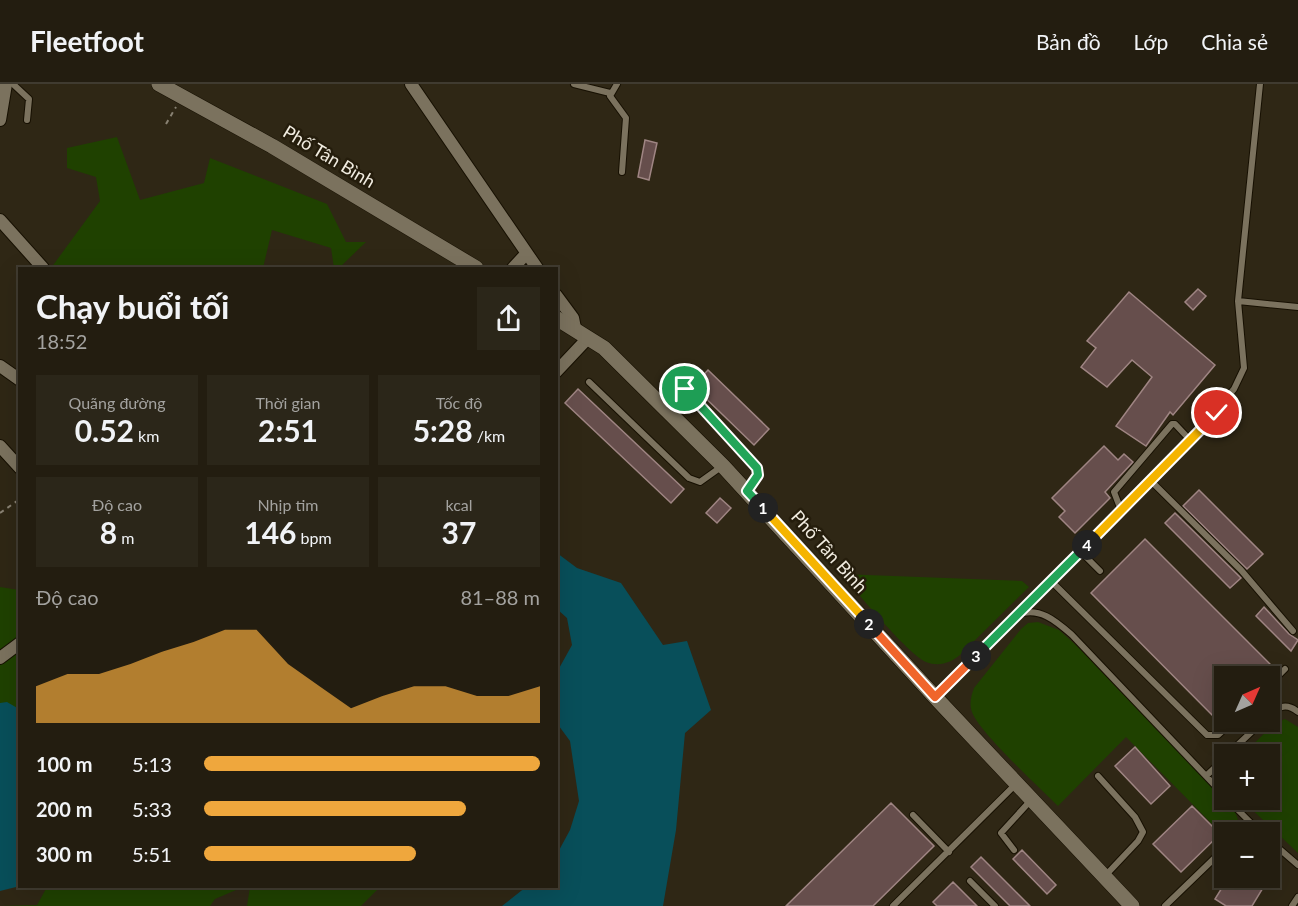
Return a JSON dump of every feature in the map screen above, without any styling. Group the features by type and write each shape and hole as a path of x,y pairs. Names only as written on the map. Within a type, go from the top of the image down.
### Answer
{"street":[{"path":"0,120 6,84"},
{"name":"Phố Tân Bình","path":"159,84 272,146 474,267"},
{"path":"411,84 536,267"},
{"path":"0,220 42,267"},
{"path":"514,267 526,254"},
{"path":"558,298 573,318 575,328"},
{"name":"Phố Tân Bình","path":"558,319 604,348 723,465 935,697 1132,906"},
{"path":"558,370 588,338"},
{"path":"0,366 18,379"},
{"path":"0,446 18,466"},
{"path":"0,658 18,644"}],"lane":[{"path":"13,84 29,99 27,120"},
{"path":"574,84 610,93 626,121 622,172"},
{"path":"610,93 617,84"},
{"path":"935,697 1191,441 1225,403 1244,368 1238,301 1260,84"},
{"path":"1238,301 1298,307"},
{"path":"589,382 688,478 700,482 723,465"},
{"path":"685,389 757,468 758,475 747,491"},
{"path":"1121,510 1114,492 1172,424 1177,425 1191,441"},
{"path":"1151,481 1241,570 1293,631"},
{"path":"1080,551 1101,571"},
{"path":"1050,580 1206,735 1218,735 1221,732"},
{"path":"1014,616 1033,611 1062,627 1100,663 1214,784"},
{"path":"1280,674 1285,669"},
{"path":"1280,707 1289,706 1298,712"},
{"path":"1239,744 1251,732"},
{"path":"1206,776 1214,768"},
{"path":"1098,776 1135,817 1143,832 1138,841 1104,876"},
{"path":"897,905 1018,783"},
{"path":"1014,850 1001,832 1033,799"},
{"path":"1237,810 1248,822"},
{"path":"913,815 949,852"},
{"path":"1280,850 1298,866"},
{"path":"1165,906 1214,859"},
{"path":"970,881 995,906"},
{"path":"1292,906 1298,897"}],"path":[{"path":"166,124 182,96"},
{"path":"0,513 18,500"}],"green space":[{"path":"117,137 140,200 204,183 210,158 327,204 346,242 366,242 340,267 334,267 331,248 272,230 263,267 52,267 100,201 96,177 67,168 67,148"},
{"path":"841,574 1022,581 1029,587 961,654 949,662 936,664 926,662 907,647"},
{"path":"0,587 18,590 18,719 0,722"},
{"path":"1038,622 1059,630 1077,646 1214,789 1214,810 1234,810 1239,822 1214,822 1214,826 1126,737 1058,806 985,732 972,712 971,697 974,688 1028,623"},
{"path":"1285,719 1298,727 1298,853 1280,836 1280,822 1265,822 1253,810 1280,810 1280,744 1253,744 1266,732 1280,732 1280,721"},
{"path":"46,888 241,888 215,899 210,906 0,906 37,905"},
{"path":"250,888 379,888 361,906 247,906"}],"water":[{"path":"558,554 577,568 621,583 663,645 687,641 711,710 685,733 676,830 663,906 502,906 525,888 558,888 558,852 570,830 579,801 570,741 558,725 558,670 572,645 567,618 558,610"},
{"path":"7,702 18,708 18,886 0,891 0,703"}],"building":[{"path":"645,140 657,143 649,180 638,177"},
{"path":"1198,289 1206,296 1193,310 1185,302"},
{"path":"1129,292 1215,365 1173,415 1170,412 1146,446 1116,426 1152,377 1132,360 1107,387 1081,367 1096,348 1087,341"},
{"path":"708,370 769,429 754,445 693,386"},
{"path":"578,389 684,489 671,503 565,403"},
{"path":"1104,446 1118,460 1124,454 1133,462 1105,492 1110,498 1075,533 1059,517 1065,511 1052,498"},
{"path":"1199,490 1263,554 1247,569 1183,506"},
{"path":"720,498 731,508 717,523 706,513"},
{"path":"1175,513 1241,578 1230,588 1165,523"},
{"path":"1145,539 1272,666 1214,666 1214,717 1091,593"},
{"path":"1264,607 1289,634 1298,640 1291,651 1256,616"},
{"path":"1135,747 1170,786 1151,804 1115,766"},
{"path":"891,803 934,846 873,906 786,906"},
{"path":"1192,806 1214,828 1214,840 1181,872 1153,844"},
{"path":"1022,850 1056,885 1047,894 1013,859"},
{"path":"981,857 1030,906 1010,906 971,867"},
{"path":"953,882 977,906 937,906 933,902"},
{"path":"1222,888 1263,888 1252,906 1226,906 1215,899"}],"route":[{"path":"685,389 757,468 758,475 747,491 935,697 1217,413"}]}
